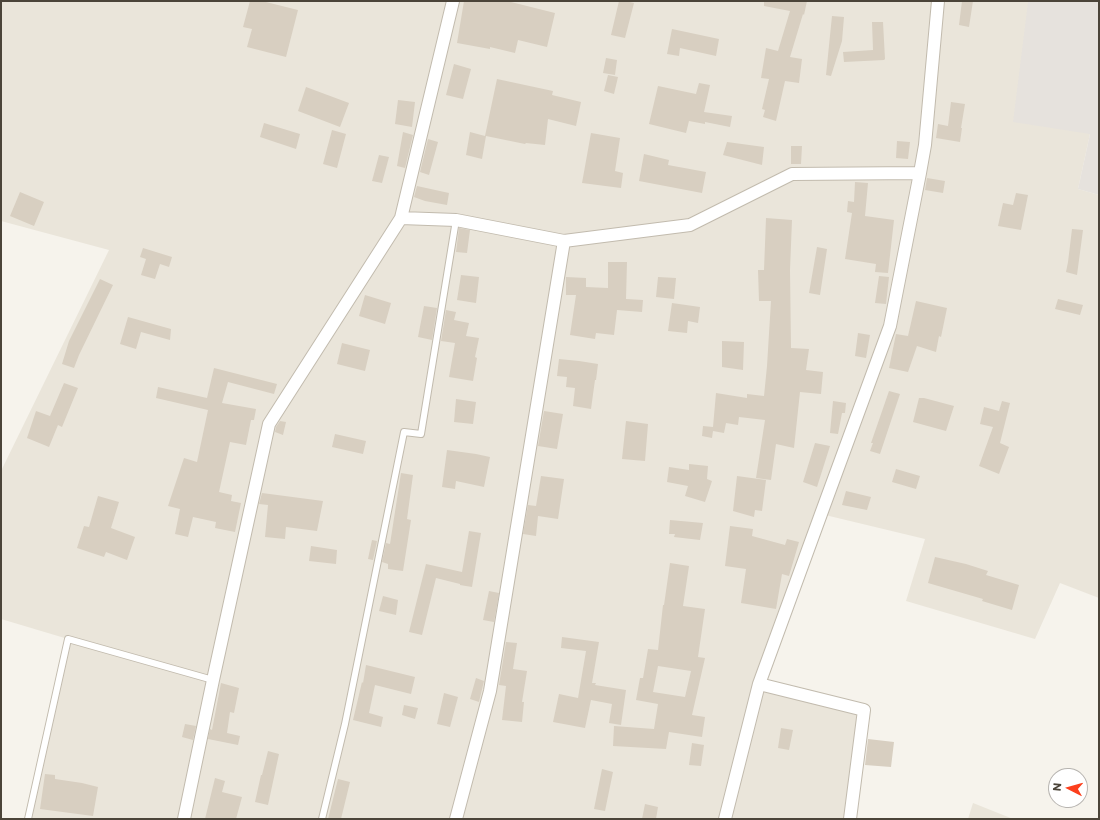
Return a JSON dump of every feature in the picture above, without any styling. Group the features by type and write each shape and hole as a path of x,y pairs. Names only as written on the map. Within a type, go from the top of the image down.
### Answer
{"street":[{"path":"184,819 269,424 401,218 453,1"},
{"path":"725,819 760,684 823,506 890,326 925,146 938,1"},
{"path":"401,218 456,220 564,241 690,225 792,174 920,173"},
{"path":"456,819 490,691 564,241"},
{"path":"760,684 864,710 850,819"}],"lane":[{"path":"322,819 346,724 404,432 421,434 456,220"},
{"path":"28,819 68,639 213,680"}],"shaded area":[{"path":"1,1 1028,2 1090,134 1078,189 1099,195 1099,598 1060,583 1035,639 906,601 925,539 821,514 760,684 864,710 850,819 28,819 68,639 1,619 1,471 109,250 1,221"},
{"path":"1023,1 1099,1 1099,195 1078,189 1090,134 1013,122 1028,2"},
{"path":"973,803 1013,819 968,819"}],"building":[{"path":"250,1 262,1 298,10 286,57 247,47 252,29 243,27"},
{"path":"464,1 507,1 555,13 547,47 518,40 515,53 490,47 490,49 457,43"},
{"path":"619,1 634,3 625,38 611,35"},
{"path":"764,1 807,1 790,57 802,59 799,83 785,81 776,121 763,117 765,110 762,109 769,79 761,78 766,48 778,51 790,11 764,6"},
{"path":"962,1 973,1 969,27 959,25"},
{"path":"832,16 844,17 842,41 831,76 826,75"},
{"path":"872,22 883,22 885,59 844,62 843,52 873,50"},
{"path":"672,29 719,39 716,56 680,48 679,56 667,54"},
{"path":"606,58 617,60 615,75 603,73"},
{"path":"454,64 471,69 463,99 446,95"},
{"path":"608,75 618,77 614,94 604,91"},
{"path":"497,79 553,91 552,95 581,102 576,126 548,119 545,145 525,144 486,136 482,159 466,155 470,132 485,136"},
{"path":"699,83 710,85 704,112 732,116 730,127 705,122 705,124 689,121 686,133 649,124 658,86 696,94"},
{"path":"306,87 349,103 340,127 298,111"},
{"path":"398,100 415,102 412,127 395,124"},
{"path":"951,102 965,104 960,142 936,138 938,124 948,126"},
{"path":"264,123 300,134 296,149 260,137"},
{"path":"332,130 346,134 337,168 323,164"},
{"path":"403,132 413,135 405,168 397,166"},
{"path":"591,133 620,138 615,171 623,173 621,188 582,183"},
{"path":"428,139 438,142 429,175 420,172"},
{"path":"897,141 910,142 908,159 896,158"},
{"path":"727,142 764,147 762,165 723,155"},
{"path":"791,146 802,146 801,164 791,164"},
{"path":"644,154 669,160 668,165 706,172 702,193 639,181"},
{"path":"379,155 389,157 382,183 372,181"},
{"path":"927,178 945,181 943,193 925,190"},
{"path":"855,182 868,183 865,216 894,220 888,273 875,272 876,264 845,259 852,213 847,212 848,201 854,202"},
{"path":"417,186 449,193 447,205 425,201 414,197"},
{"path":"20,192 44,202 34,226 10,216"},
{"path":"1016,193 1028,195 1021,230 998,226 1003,203 1013,205"},
{"path":"766,218 792,220 790,270 791,348 809,349 806,370 823,372 821,394 800,392 794,448 776,444 771,480 756,478 765,420 739,417 738,425 726,423 724,433 713,431 712,438 702,436 703,426 713,427 716,393 747,398 747,394 764,396 771,301 759,301 758,270 764,270"},
{"path":"459,228 470,230 467,253 456,252"},
{"path":"1072,229 1083,230 1077,275 1066,272"},
{"path":"817,247 827,249 820,295 809,293"},
{"path":"143,248 172,257 169,267 160,264 155,279 141,275 146,259 140,257"},
{"path":"608,262 627,262 626,299 643,300 642,312 617,310 614,335 596,333 595,339 570,335 576,295 566,295 566,277 586,278 586,287 608,288"},
{"path":"461,275 479,277 476,303 457,300"},
{"path":"879,276 889,277 886,304 875,303"},
{"path":"658,277 676,278 674,299 656,297"},
{"path":"100,279 113,285 74,368 62,364 69,341"},
{"path":"365,295 391,303 385,324 359,316"},
{"path":"1058,299 1083,305 1080,315 1055,309"},
{"path":"916,301 947,308 941,337 939,336 936,352 917,346 908,372 889,368 896,334 908,336"},
{"path":"672,303 700,307 698,323 688,321 687,333 668,331"},
{"path":"424,306 437,308 432,340 418,337"},
{"path":"446,310 456,312 454,320 469,323 466,336 479,338 475,357 477,358 473,381 449,377 455,343 441,341"},
{"path":"128,317 171,329 170,340 141,332 136,349 120,344"},
{"path":"858,333 870,335 866,358 855,356"},
{"path":"722,341 744,342 743,370 722,367"},
{"path":"342,343 370,350 365,371 337,364"},
{"path":"559,359 598,364 591,409 573,406 575,388 566,387 567,377 557,376"},
{"path":"214,368 277,384 274,394 228,382 222,403 256,409 254,420 251,420 246,445 230,442 219,492 232,495 231,501 241,503 235,532 215,528 216,522 193,517 188,537 175,534 180,509 168,506 184,458 197,462 208,410 156,398 158,387 207,398"},
{"path":"64,383 78,388 62,427 58,425 49,447 27,438 36,411 50,416"},
{"path":"889,391 900,394 880,454 870,451 873,443 871,443"},
{"path":"919,398 954,406 946,431 913,422"},
{"path":"456,399 476,402 473,424 454,422"},
{"path":"833,401 846,403 845,413 842,413 838,434 830,433"},
{"path":"1002,401 1010,403 1000,443 1009,447 999,474 979,466 993,427 980,424 984,407 999,411"},
{"path":"544,411 563,414 557,449 538,446"},
{"path":"280,421 286,422 283,435 275,432"},
{"path":"626,421 648,424 645,461 622,459"},
{"path":"335,434 366,441 363,454 332,447"},
{"path":"815,443 830,446 817,487 803,482"},
{"path":"447,450 490,457 484,487 456,481 455,489 442,487"},
{"path":"689,464 708,466 707,479 712,481 705,502 685,496 688,486 667,482 669,467 689,470"},
{"path":"896,469 920,476 916,489 892,482"},
{"path":"401,473 413,475 407,519 411,520 403,571 388,569 388,564 382,562 386,543 390,544"},
{"path":"541,476 564,479 558,519 538,516 536,536 523,534 528,505 536,506"},
{"path":"737,476 766,480 762,511 755,510 754,517 733,511"},
{"path":"846,491 871,497 867,510 842,505"},
{"path":"262,493 323,501 317,531 286,527 285,539 265,537 268,505 259,504"},
{"path":"98,496 119,502 111,528 135,537 127,560 106,552 104,557 77,548 84,526 89,527"},
{"path":"670,520 703,523 700,540 674,537 675,534 669,534"},
{"path":"730,526 753,529 752,536 785,545 787,539 799,542 789,576 782,574 776,609 741,603 746,569 725,566"},
{"path":"469,531 481,533 472,587 436,578 422,635 409,632 426,564 462,572"},
{"path":"372,540 377,541 373,560 368,559"},
{"path":"311,546 337,550 336,564 309,561"},
{"path":"935,557 988,571 986,575 1019,585 1012,610 982,601 983,599 928,583"},
{"path":"670,563 689,566 683,606 705,609 698,657 705,658 692,715 705,717 702,737 669,732 666,749 613,746 614,726 654,729 658,704 636,700 640,678 643,678 648,649 658,650","holes":["658,666 691,671 685,697 653,692"]},
{"path":"489,591 499,593 494,622 483,620"},
{"path":"383,596 398,600 396,615 379,611"},
{"path":"562,637 599,642 592,683 596,683 595,685 626,690 621,725 609,723 612,704 591,700 585,728 553,722 559,694 578,698 586,651 561,648"},
{"path":"506,642 517,643 513,669 527,671 522,702 524,702 522,722 502,720 506,686 499,685"},
{"path":"366,665 415,677 411,694 375,685 369,713 383,717 381,727 353,720 362,682 363,683"},
{"path":"476,678 484,681 479,702 470,699"},
{"path":"221,683 239,688 234,713 230,712 227,733 240,736 238,745 208,739 210,729 212,730"},
{"path":"444,693 458,697 450,727 437,724"},
{"path":"404,705 418,708 415,719 402,715"},
{"path":"185,724 196,726 193,740 182,737"},
{"path":"781,728 793,730 789,750 778,748"},
{"path":"868,739 894,742 891,767 865,765"},
{"path":"692,743 704,745 701,766 689,765"},
{"path":"268,751 279,754 268,805 255,802"},
{"path":"602,769 613,772 605,811 594,809"},
{"path":"45,774 55,775 55,779 98,787 93,816 40,809"},
{"path":"215,778 225,781 222,792 242,797 236,819 205,819"},
{"path":"338,779 350,782 341,819 328,819"},
{"path":"645,804 658,807 656,819 642,819"}]}
